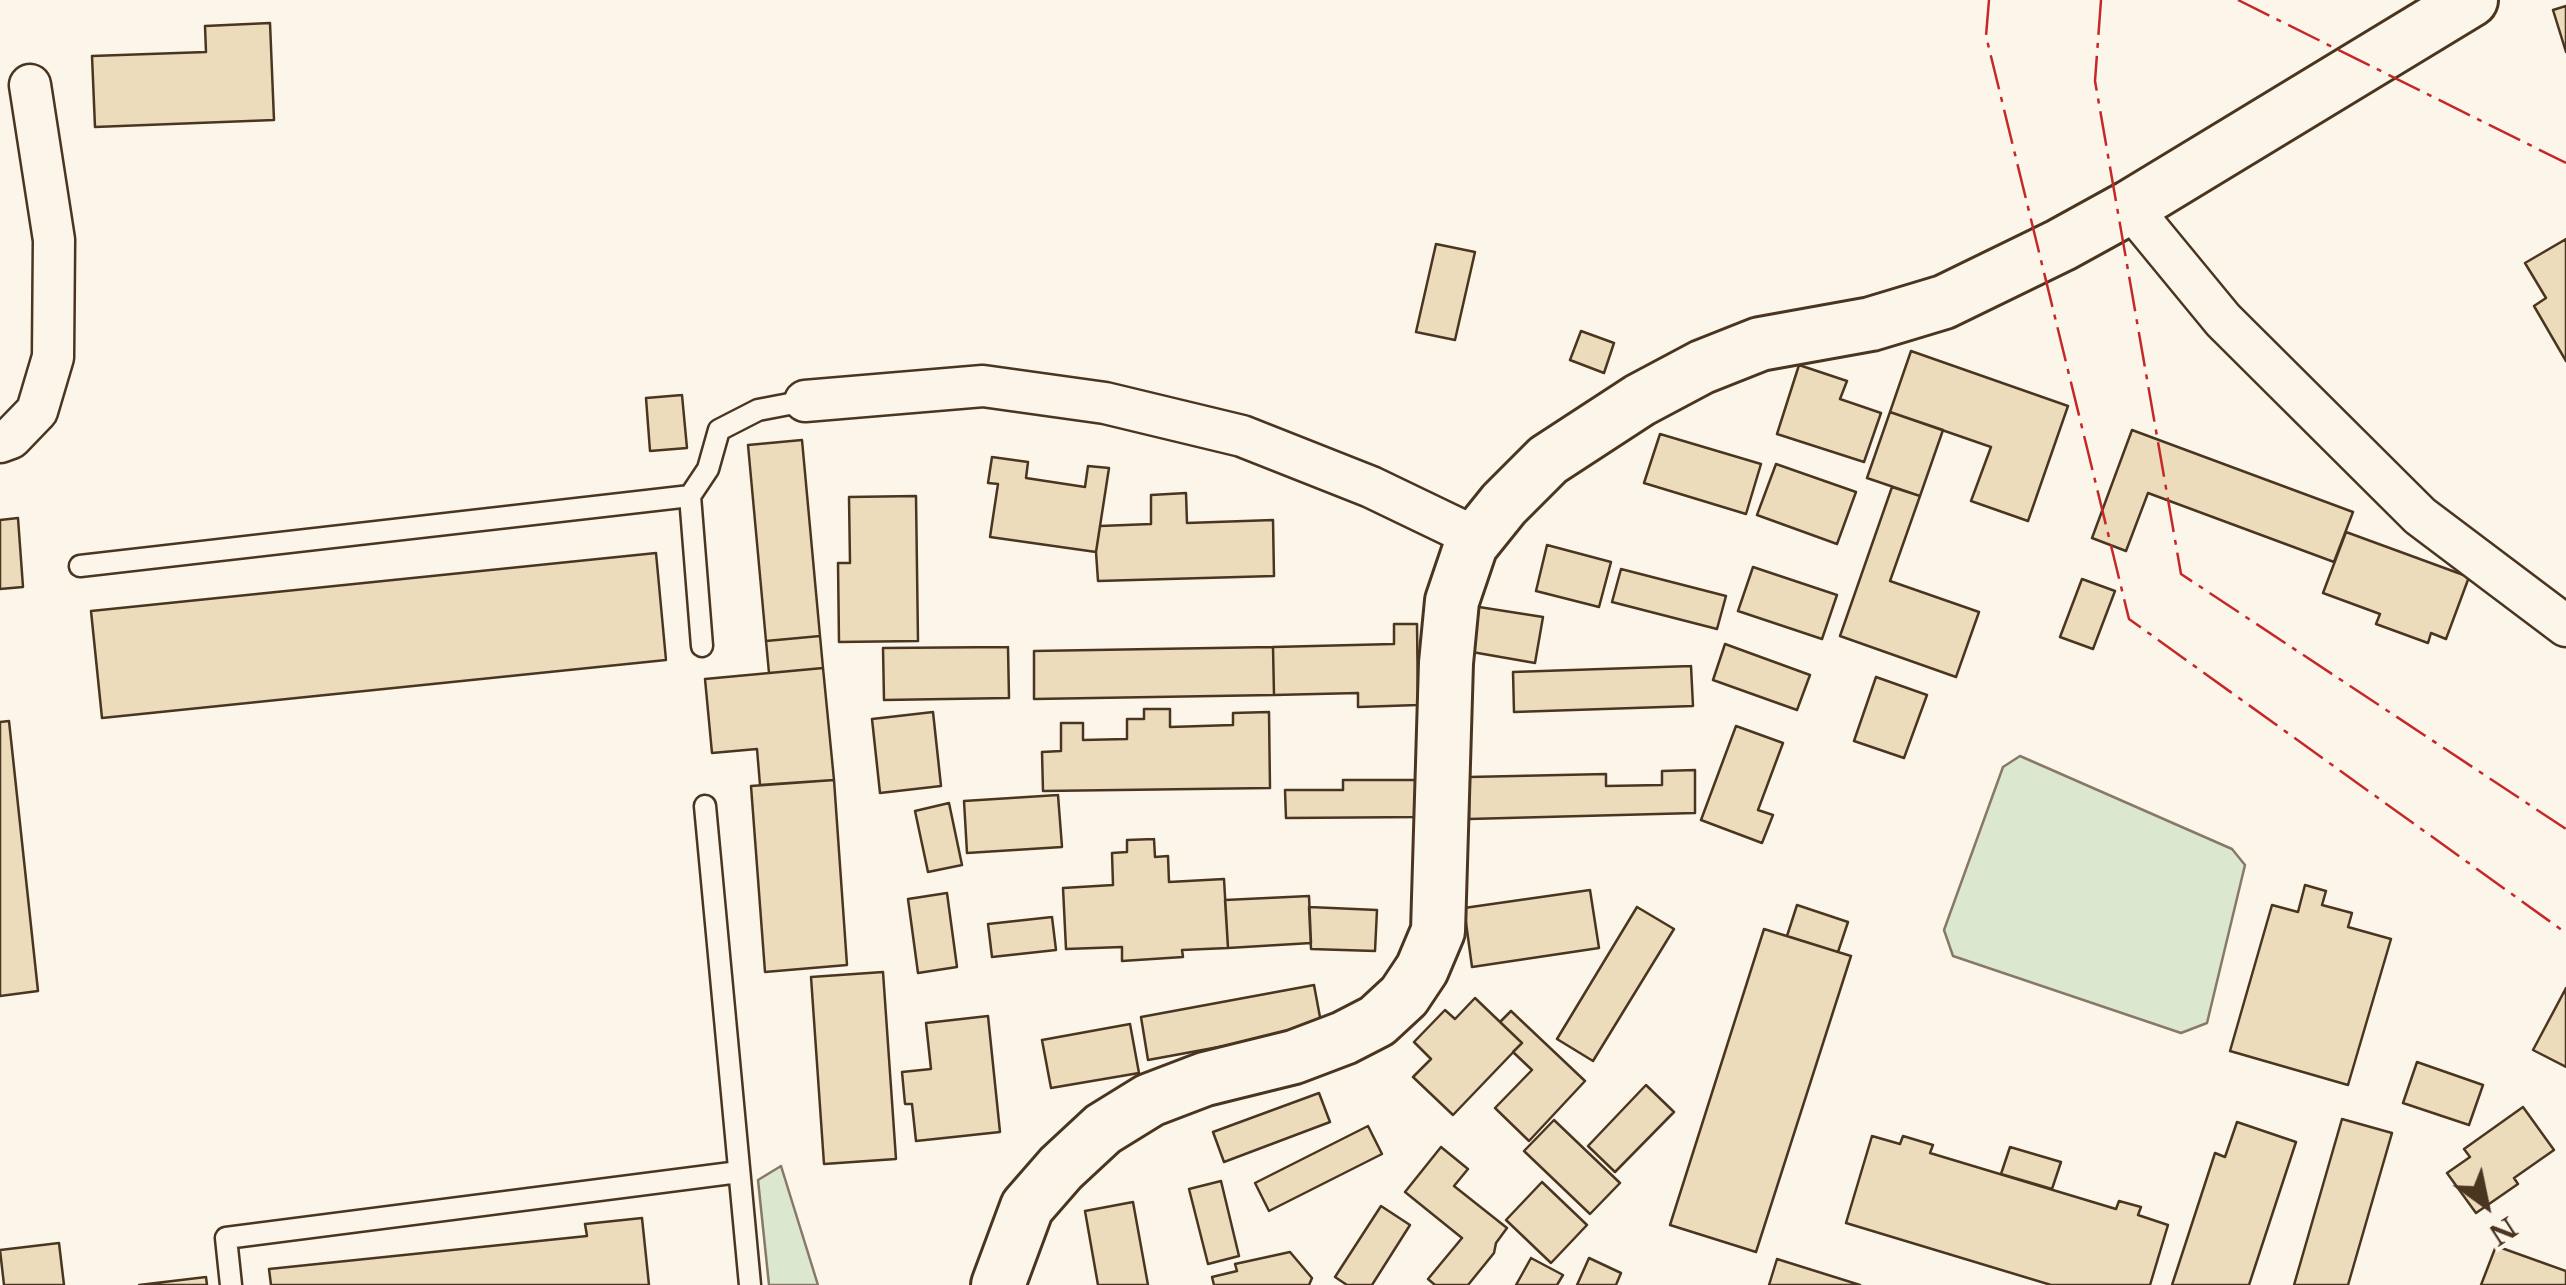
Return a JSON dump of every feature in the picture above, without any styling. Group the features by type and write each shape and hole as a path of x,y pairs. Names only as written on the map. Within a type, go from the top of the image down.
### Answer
{"street":[{"path":"998,1285 1027,1207 1061,1168 1104,1129 1150,1100 1205,1079 1294,1056 1344,1038 1376,1021 1404,996 1422,969 1438,930 1446,664 1452,601 1477,538 1548,460 1640,400 1702,367 1760,344 1871,324 1944,302 2130,208 2471,0"},
{"path":"0,442 11,438 37,411 53,358 54,240 30,85"},
{"path":"2130,208 2223,320 2420,516 2566,626"},
{"path":"805,401 983,386 1104,403 1242,436 1371,486 1477,538"}],"lane":[{"path":"702,646 690,496 708,469 719,430 758,410 805,401"},
{"path":"80,566 690,496"},
{"path":"706,806 750,1285"},
{"path":"231,1285 226,1238 739,1172"}],"green space":[{"path":"2020,756 2232,849 2245,865 2207,1023 2181,1033 1953,956 1944,930 2003,767"},
{"path":"781,1166 818,1285 769,1285 758,1180"}],"building":[{"path":"2566,6 2566,52 2553,10"},
{"path":"270,23 274,120 95,127 92,56 206,52 205,26"},
{"path":"2566,239 2566,361 2534,306 2546,298 2525,263"},
{"path":"1436,244 1475,252 1455,340 1416,332"},
{"path":"1581,331 1614,343 1604,373 1570,360"},
{"path":"1911,351 2068,406 2028,521 1971,501 1991,447 1890,412"},
{"path":"1799,365 1847,381 1840,399 1881,413 1864,462 1777,434"},
{"path":"682,395 687,448 650,451 646,398"},
{"path":"1890,412 1943,430 1920,496 1867,478"},
{"path":"2132,430 2353,512 2334,562 2148,493 2126,551 2092,538"},
{"path":"1660,434 1761,464 1746,514 1644,483"},
{"path":"802,440 820,636 766,641 748,445"},
{"path":"992,457 1028,462 1026,478 1085,487 1088,466 1109,468 1096,552 990,537 998,484 988,483"},
{"path":"1776,464 1856,492 1837,544 1757,515"},
{"path":"1892,487 1920,496 1890,581 1979,612 1956,677 1840,636"},
{"path":"1186,493 1187,523 1273,520 1274,576 1098,581 1096,552 1100,526 1151,524 1151,495"},
{"path":"916,496 918,641 839,642 838,563 850,563 849,497"},
{"path":"18,518 23,587 0,589 0,520"},
{"path":"2346,532 2469,577 2446,639 2431,633 2428,643 2376,624 2380,614 2323,593"},
{"path":"1547,545 1611,562 1599,607 1536,591"},
{"path":"656,553 666,660 102,718 91,611"},
{"path":"1753,567 1837,595 1822,639 1738,611"},
{"path":"1621,569 1726,596 1717,629 1612,602"},
{"path":"2082,579 2115,591 2093,649 2060,637"},
{"path":"1479,607 1543,617 1535,663 1472,652"},
{"path":"1394,624 1417,624 1418,705 1358,707 1358,693 1274,695 1273,647 1394,644"},
{"path":"820,636 823,668 769,673 766,641"},
{"path":"1725,644 1810,675 1797,710 1713,680"},
{"path":"1008,647 1009,698 884,700 883,648"},
{"path":"1273,647 1274,695 1034,699 1034,651"},
{"path":"1691,666 1693,706 1514,712 1513,672"},
{"path":"823,668 834,780 760,785 757,749 712,753 705,679"},
{"path":"1876,677 1927,695 1904,758 1854,741"},
{"path":"1144,709 1170,709 1170,727 1233,725 1233,713 1269,712 1270,788 1043,791 1042,752 1061,751 1061,723 1083,723 1083,740 1127,739 1127,719 1144,719"},
{"path":"933,712 941,786 880,793 872,719"},
{"path":"9,721 38,991 0,996 0,722"},
{"path":"1736,726 1783,743 1758,810 1773,815 1762,843 1701,820"},
{"path":"1695,770 1695,813 1469,819 1469,777 1606,774 1606,786 1662,785 1662,771"},
{"path":"834,780 847,965 765,972 751,786"},
{"path":"1343,780 1423,780 1422,817 1286,818 1285,790 1343,790"},
{"path":"1058,795 1062,847 967,853 964,801"},
{"path":"949,803 962,865 928,872 915,811"},
{"path":"1154,839 1155,857 1168,856 1169,882 1224,879 1228,948 1182,950 1183,957 1122,961 1122,947 1066,949 1063,888 1113,885 1112,853 1127,852 1127,840"},
{"path":"2305,885 2326,891 2322,905 2352,913 2348,927 2391,939 2348,1085 2230,1051 2272,905 2298,912"},
{"path":"1590,890 1599,948 1472,967 1464,908"},
{"path":"947,893 957,967 918,973 908,899"},
{"path":"1309,896 1311,943 1228,948 1225,900"},
{"path":"1797,905 1848,922 1838,952 1787,936"},
{"path":"1309,907 1377,910 1375,951 1311,949"},
{"path":"1637,907 1674,929 1593,1061 1557,1039"},
{"path":"1052,917 1056,950 992,957 988,924"},
{"path":"1764,929 1851,956 1756,1252 1670,1225"},
{"path":"883,972 896,1159 824,1164 811,977"},
{"path":"1314,985 1322,1028 1148,1060 1141,1017"},
{"path":"2566,988 2566,1067 2533,1050"},
{"path":"1475,998 1522,1043 1453,1115 1413,1077 1431,1059 1414,1042 1445,1010 1455,1019"},
{"path":"1511,1011 1585,1081 1529,1141 1495,1108 1532,1070 1513,1052 1522,1043 1500,1022"},
{"path":"988,1016 1000,1132 916,1141 912,1104 905,1104 902,1072 931,1069 926,1023"},
{"path":"1130,1024 1139,1073 1051,1088 1042,1040"},
{"path":"2417,1062 2483,1085 2469,1125 2403,1103"},
{"path":"1646,1085 1674,1112 1615,1172 1588,1146"},
{"path":"1319,1093 1330,1122 1224,1162 1213,1132"},
{"path":"2523,1107 2554,1150 2514,1178 2518,1184 2476,1213 2447,1173 2470,1157 2464,1149"},
{"path":"2342,1119 2392,1133 2348,1285 2294,1285"},
{"path":"1554,1120 1620,1183 1590,1214 1524,1151"},
{"path":"2237,1122 2296,1142 2249,1285 2172,1285 2215,1153 2225,1157"},
{"path":"1368,1126 1382,1154 1269,1211 1255,1183"},
{"path":"1872,1136 1900,1144 1903,1136 1933,1145 1930,1153 2116,1209 2119,1201 2141,1207 2138,1215 2168,1225 2150,1285 2051,1285 1846,1223"},
{"path":"1441,1147 1468,1169 1454,1186 1507,1228 1494,1253 1468,1285 1435,1285 1428,1279 1462,1238 1405,1192"},
{"path":"2010,1147 2061,1162 2052,1189 2001,1174"},
{"path":"1221,1181 1239,1256 1208,1264 1189,1189"},
{"path":"1542,1182 1587,1225 1551,1263 1506,1220"},
{"path":"1133,1202 1148,1285 1098,1285 1085,1211"},
{"path":"1381,1206 1410,1225 1372,1285 1347,1285 1335,1277"},
{"path":"642,1218 649,1285 271,1285 269,1269 587,1236 585,1224"},
{"path":"59,1243 64,1285 4,1285 0,1250"},
{"path":"2496,1246 2566,1271 2566,1285 2481,1285"},
{"path":"1290,1252 1312,1278 1309,1285 1214,1285 1212,1277 1237,1271 1235,1264"},
{"path":"1531,1258 1563,1275 1557,1285 1516,1285"},
{"path":"1589,1258 1621,1273 1616,1285 1577,1285"},
{"path":"1777,1259 1860,1285 1769,1285"},
{"path":"206,1277 207,1285 139,1285"}],"power":[{"path":"1989,0 1986,36 2129,619 2566,933"},
{"path":"2101,0 2095,81 2181,574 2566,829"},
{"path":"2238,0 2566,163"}]}
